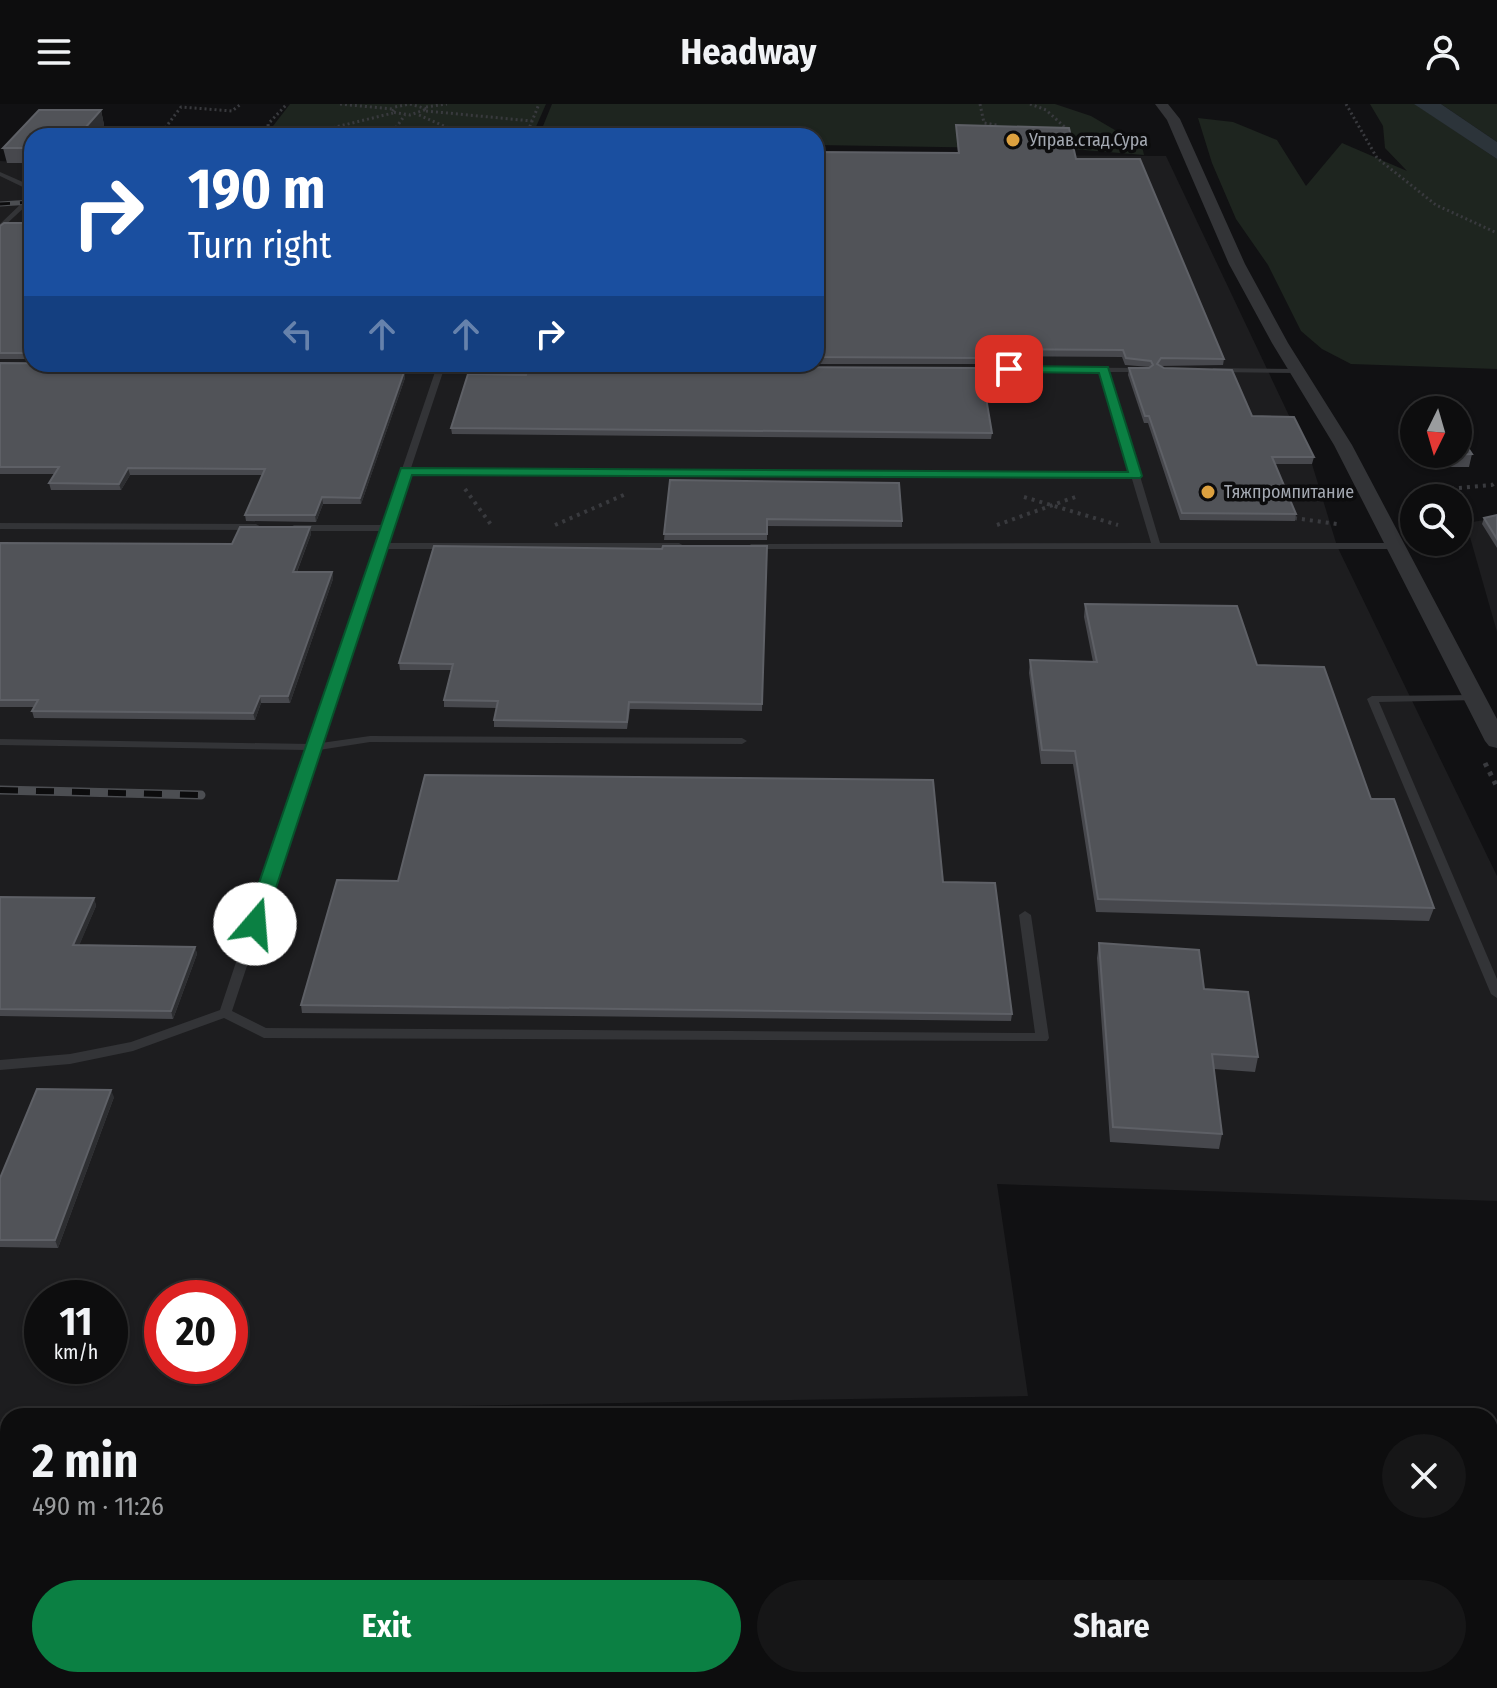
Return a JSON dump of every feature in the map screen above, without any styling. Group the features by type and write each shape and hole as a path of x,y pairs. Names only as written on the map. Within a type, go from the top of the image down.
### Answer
{"street":[{"path":"1161,104 1173,119 1237,264 1343,445 1497,741"}],"lane":[{"path":"0,174 24,186"},
{"path":"0,228 24,204"},
{"path":"16,210 24,210"},
{"path":"962,369 1145,370"},
{"path":"1104,370 1156,546"},
{"path":"1211,370 1297,371"},
{"path":"225,1013 440,372"},
{"path":"406,471 1135,476"},
{"path":"0,526 263,527"},
{"path":"279,528 387,528"},
{"path":"381,546 692,546"},
{"path":"738,546 1394,546"},
{"path":"1474,698 1372,699 1497,994"},
{"path":"0,742 314,747 370,739 742,741"},
{"path":"0,1065 70,1059 133,1046 225,1013 264,1033 1042,1038 1025,915"}],"path":[{"path":"165,128 181,107 232,111 241,104"},
{"path":"268,128 268,124 287,104"},
{"path":"340,104 405,115 419,114 450,128"},
{"path":"329,128 392,111 397,105 415,104 426,109 532,121"},
{"path":"419,114 447,104"},
{"path":"529,128 539,104"},
{"path":"980,104 984,123 997,125"},
{"path":"1030,104 1046,110 1068,130"},
{"path":"1346,104 1377,158 1436,205 1497,233"},
{"path":"396,128 405,115"},
{"path":"452,471 506,546 675,473"},
{"path":"996,526 1135,476"},
{"path":"1472,487 1492,485 1497,481"},
{"path":"1012,494 1137,531 1156,546"}],"shaded area":[{"path":"290,104 546,104 536,128 273,126"},
{"path":"552,104 1055,104 1091,116 1142,146 1144,155 1072,149 824,145 824,128 542,128"},
{"path":"1370,104 1415,104 1497,159 1497,369 1351,364 1322,349 1301,331 1268,265 1236,219 1212,163 1198,118 1233,122 1277,140 1306,186 1342,143 1407,171 1385,148 1383,126"},
{"path":"1414,104 1441,104 1497,142 1497,159"},
{"path":"1441,104 1497,104 1497,142"},
{"path":"824,154 1166,156 1312,464 1337,546 1497,876 1497,1201 997,1184 1028,1396 334,1408 0,1408 0,161 24,162 24,372 824,372"},
{"path":"1497,518 1497,632 1472,544 1472,522"}],"building":[{"path":"39,110 101,110 85,128 24,128 24,148 3,148"},
{"path":"956,125 1069,128 1076,159 1140,159 1224,359 1161,358 1157,364 1164,368 1232,370 1252,416 1294,417 1314,457 1272,457 1296,514 1182,513 1129,368 1149,368 1153,365 1151,361 1126,358 1123,350 978,349 979,358 824,357 824,152 959,153"},
{"path":"4,223 24,223 24,353 0,353 0,226"},
{"path":"0,363 24,363 24,372 404,372 360,498 322,497 315,515 245,515 265,469 128,468 119,484 49,483 59,467 0,467"},
{"path":"824,367 981,368 992,433 451,428 468,374 526,375 527,372 824,372"},
{"path":"670,480 899,483 902,521 767,519 767,534 664,534"},
{"path":"1497,515 1497,539 1484,518"},
{"path":"240,527 310,527 293,572 332,572 288,696 260,696 253,713 32,711 38,700 0,700 0,543 232,544"},
{"path":"434,546 662,549 663,546 767,546 762,704 629,702 627,722 494,720 498,701 444,700 453,664 399,663"},
{"path":"1085,604 1237,606 1257,665 1324,667 1371,799 1394,799 1434,908 1098,899 1075,751 1042,750 1030,660 1097,662"},
{"path":"425,775 933,780 943,882 995,883 1012,1014 301,1005 337,880 398,881"},
{"path":"0,897 94,898 73,945 195,947 171,1011 0,1009"},
{"path":"1099,943 1199,950 1204,989 1248,992 1258,1057 1212,1054 1222,1134 1113,1127"},
{"path":"37,1089 111,1090 55,1240 0,1240 0,1178"}],"railway":[{"path":"0,204 24,202"},
{"path":"0,790 201,795"}],"place":[{"name":"Управ.стад.Сура","path":"1013,140"},
{"name":"Тяжпромпитание","path":"1208,492"}],"route":[{"path":"255,924 406,471 1135,476 1104,370 1009,369"}]}
